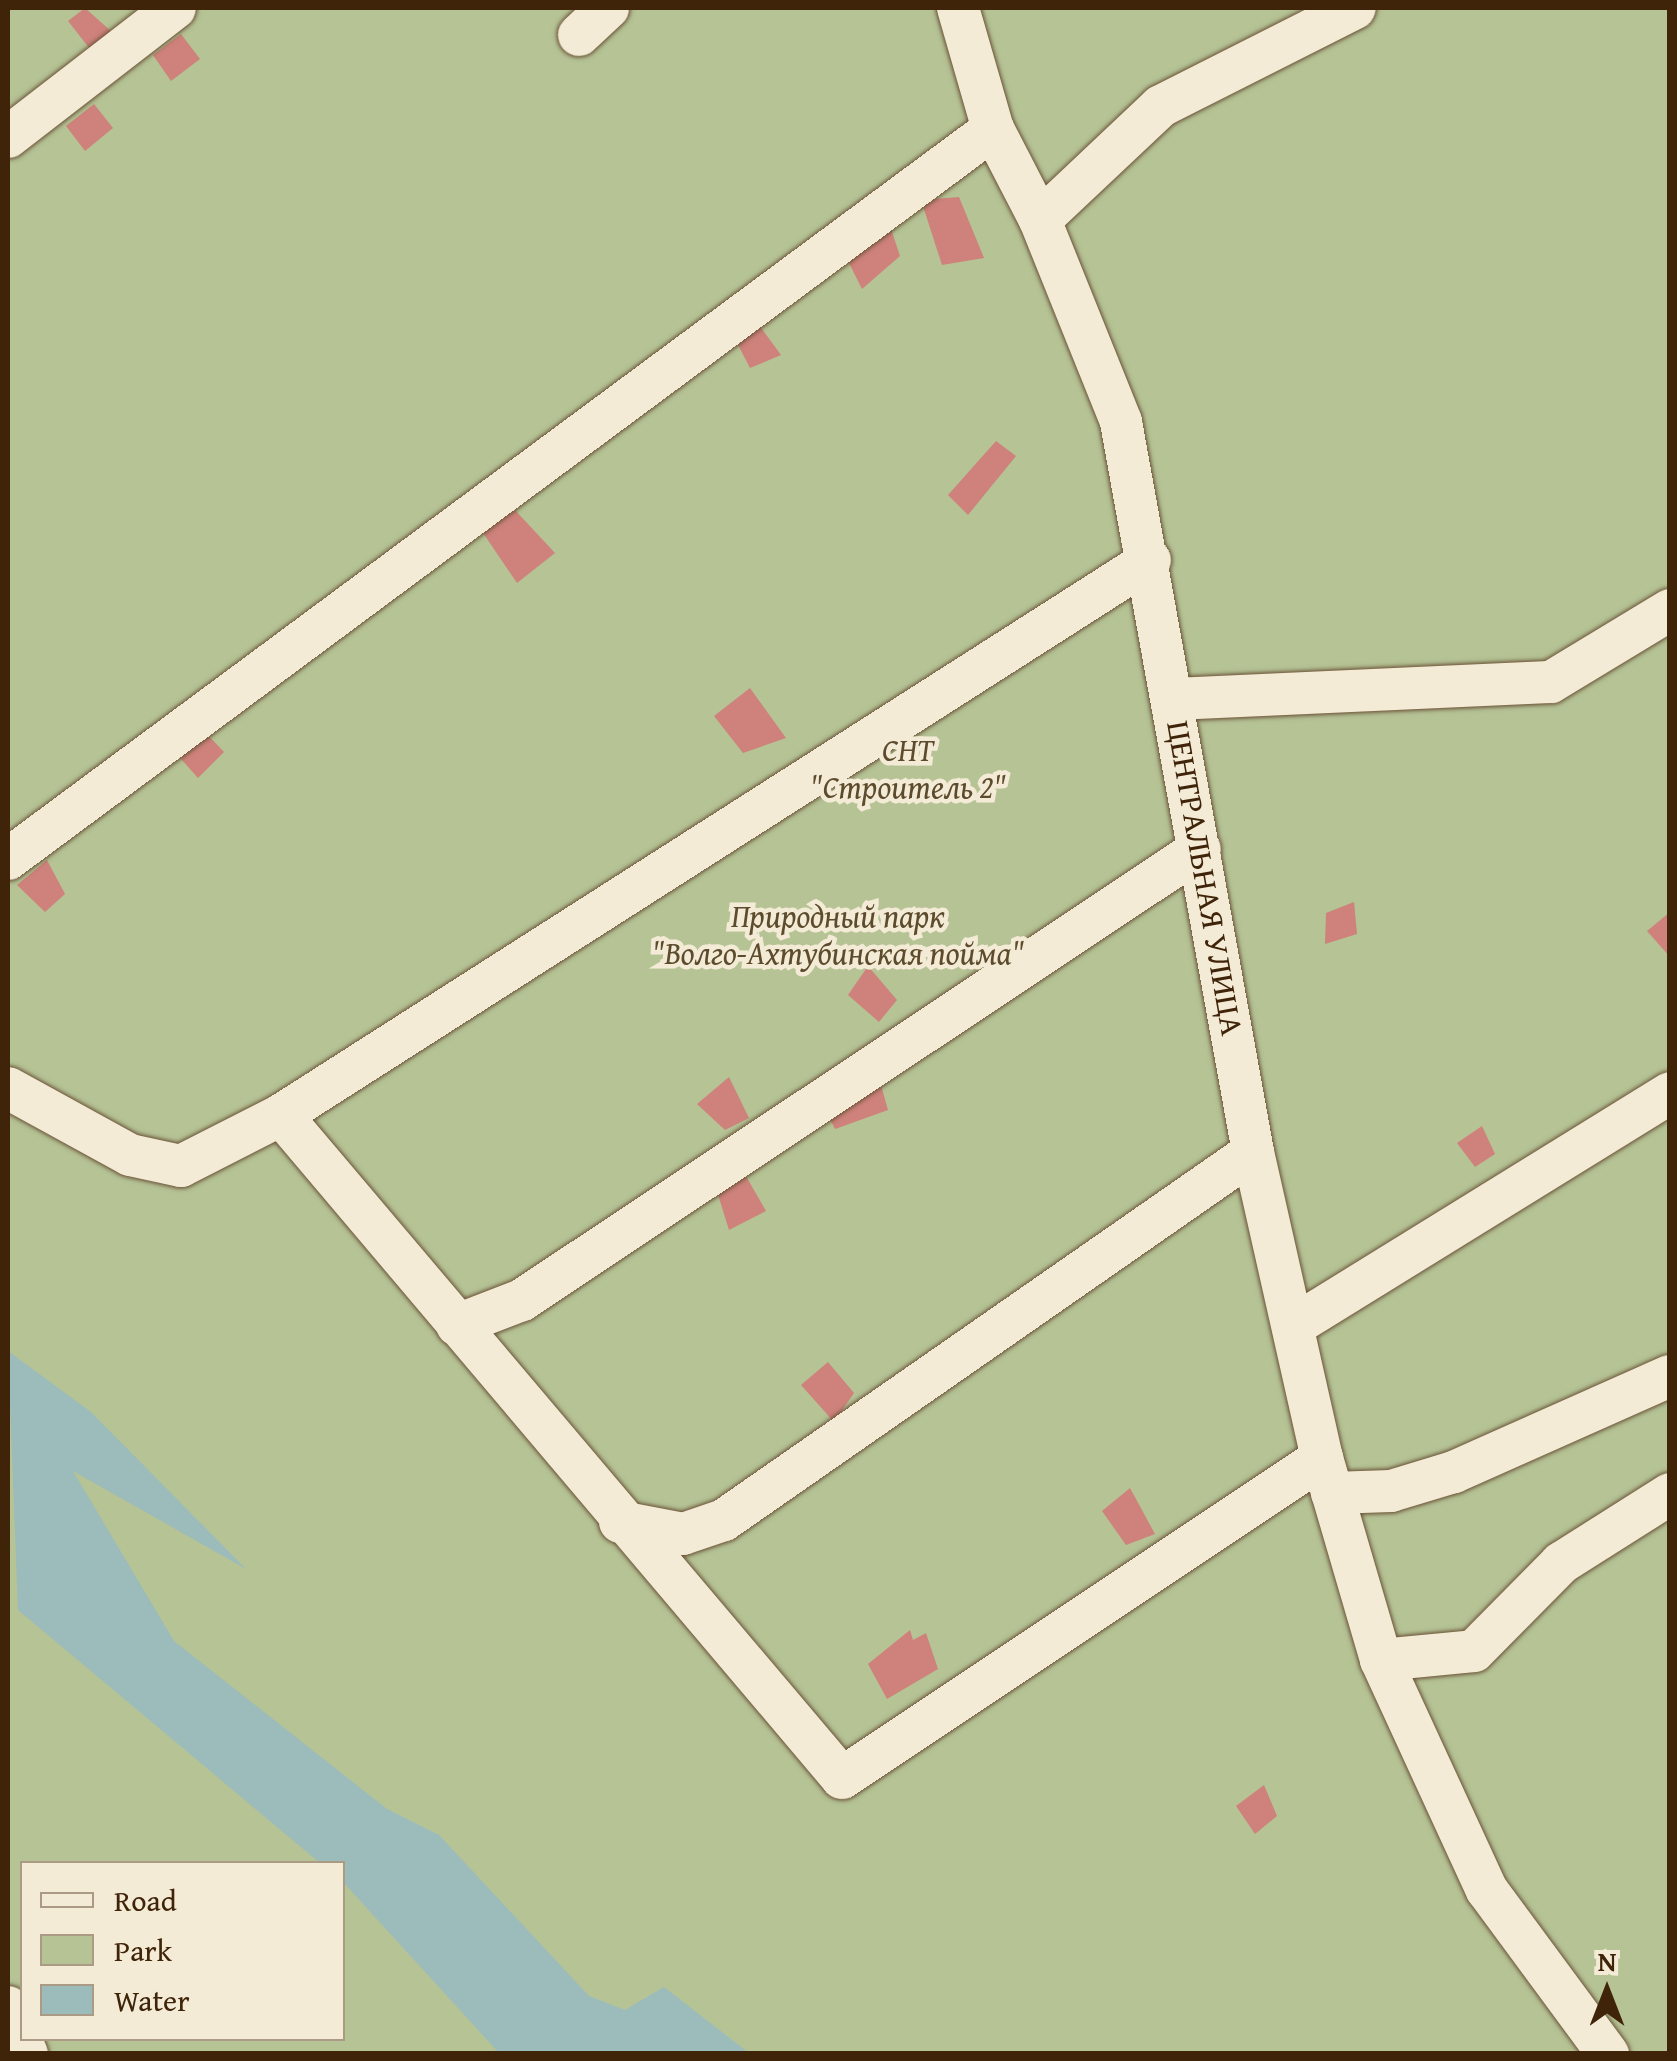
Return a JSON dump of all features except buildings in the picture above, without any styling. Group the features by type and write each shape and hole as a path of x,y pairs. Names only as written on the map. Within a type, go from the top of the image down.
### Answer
{"street":[{"path":"8,137 175,8"},
{"path":"1040,220 1161,106 1354,8"},
{"name":"ЦЕНТРАЛЬНАЯ УЛИЦА","path":"973,17 993,129 1040,220 1121,422 1150,560 1253,1152 1327,1475 1381,1660 1421,1760 1487,1890 1608,2054"},
{"path":"8,858 993,129"},
{"path":"8,1088 130,1154 180,1166 280,1115 1150,560"},
{"path":"1174,699 1551,682 1670,610"},
{"path":"457,1325 522,1300 1200,849"},
{"path":"1293,1326 1670,1093"},
{"path":"280,1115 620,1522 842,1778 1327,1475 1391,1491 1454,1472 1670,1376"},
{"path":"620,1522 683,1534 724,1520 1253,1152"},
{"path":"1381,1660 1474,1652 1562,1564 1670,1494"},
{"path":"8,2007 20,2038"}],"green space":[{"name":"СНТ \"Строитель 2\"","path":"8,8 1669,8 1669,2053 8,2054"}],"water":[{"path":"8,1351 91,1412 246,1569 73,1471 174,1641 387,1809 439,1835 589,1996 625,2010 664,1987 749,2053 499,2053 345,1884 345,1861 318,1861 18,1610"}],"park label":[{"name":"Природный парк \"Волго-Ахтубинская пойма\"","path":"838,936"}]}
